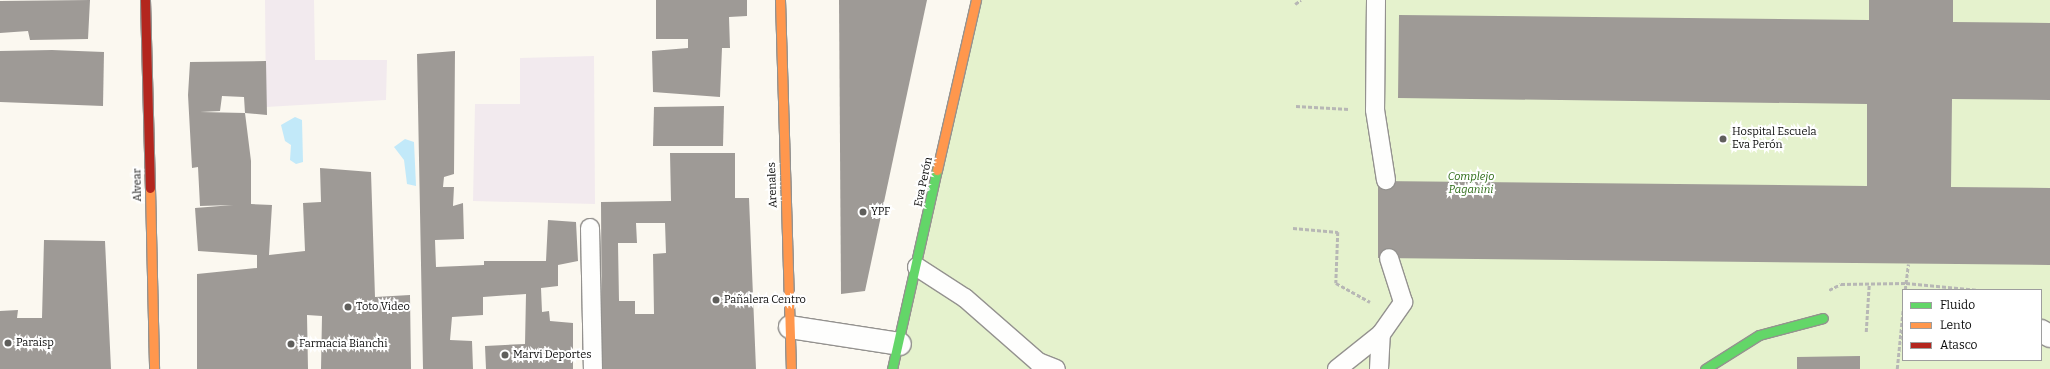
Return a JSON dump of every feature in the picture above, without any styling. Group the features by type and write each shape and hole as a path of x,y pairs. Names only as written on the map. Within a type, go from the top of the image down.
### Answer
{"street":[{"name":"Alvear","path":"145,0 154,369"},
{"name":"Arenales","path":"780,0 791,369"},
{"name":"Eva Perón","path":"892,369 900,344 976,0"},
{"path":"1705,369 1759,335 1822,318"},
{"path":"790,327 900,344"}],"lane":[{"path":"1376,0 1375,110 1386,180"},
{"path":"590,228 593,369"},
{"path":"1337,369 1381,334 1403,302 1389,258"},
{"path":"917,267 965,298 1038,362 1056,369"},
{"path":"1379,369 1381,334"}],"path":[{"path":"1295,4 1301,0"},
{"path":"1296,106 1375,110"},
{"path":"1293,228 1338,232 1336,283 1394,315"},
{"path":"1905,289 1908,264"},
{"path":"1826,291 1841,284 1906,283 1969,289"},
{"path":"1866,332 1869,284"},
{"path":"1897,369 1902,319"}],"shaded area":[{"path":"265,0 314,0 315,60 387,60 386,100 266,107"},
{"path":"594,56 595,204 473,201 475,104 520,104 520,58"}],"green space":[{"name":"Complejo Paganini","path":"976,0 2050,0 2050,369 892,369"}],"water":[{"path":"295,117 302,120 303,162 296,164 290,160 291,145 285,141 281,125"},
{"path":"405,139 414,142 416,186 407,184 404,160 394,147"}],"building":[{"path":"90,0 88,39 30,40 28,31 0,33 0,1"},
{"path":"656,0 747,0 747,16 729,17 730,48 722,48 720,97 653,92 652,51 688,48 688,39 656,39"},
{"path":"839,0 927,0 865,291 841,294"},
{"name":"Hospital Escuela Eva Perón","path":"1869,0 1953,0 1953,22 2050,23 2050,100 1952,99 1951,187 2050,188 2050,265 1378,258 1378,181 1867,186 1867,104 1398,98 1399,15 1869,20"},
{"path":"52,50 104,52 103,106 0,102 0,51"},
{"path":"455,51 454,174 444,177 443,187 454,187 453,206 463,203 464,239 435,240 436,267 484,265 484,261 546,261 548,220 576,222 578,261 558,265 558,286 541,288 542,312 549,311 550,321 573,323 573,369 486,369 485,346 525,344 526,294 483,297 483,315 452,317 450,340 472,341 473,369 423,369 417,54"},
{"path":"266,61 267,115 245,113 251,161 251,204 272,205 269,255 305,251 303,203 321,202 320,168 371,172 375,297 410,295 411,369 321,369 322,316 307,315 308,369 197,369 197,274 257,268 257,255 198,251 195,208 233,205 200,206 198,167 192,168 188,95 190,62","holes":["222,96 244,97 245,113 200,112 220,111"]},
{"path":"724,106 723,146 653,146 654,107"},
{"path":"670,153 735,153 735,198 749,198 756,369 602,369 601,202 671,201","holes":["636,223 665,223 666,253 653,254 654,314 635,314 635,301 619,301 618,243 637,243"]},
{"path":"44,240 105,241 111,369 0,369 0,311 18,310 17,318 42,318"},
{"path":"1860,356 1860,369 1797,369 1797,357"}],"traffic: fast":[{"path":"892,369 937,170"},
{"path":"1705,369 1759,335 1823,318"}],"traffic: slow":[{"path":"780,0 791,369"},
{"path":"937,170 976,0"},
{"path":"150,188 154,369"}],"traffic: jam":[{"path":"145,0 150,188"}],"place":[{"name":"Hospital Escuela Eva Perón","path":"1723,139"},
{"name":"YPF","path":"863,212"},
{"name":"Pañalera Centro","path":"716,300"},
{"name":"Toto Video","path":"348,307"},
{"name":"Paraisp","path":"8,343"},
{"name":"Farmacia Bianchi","path":"291,344"},
{"name":"Marvi Deportes","path":"505,355"}]}
